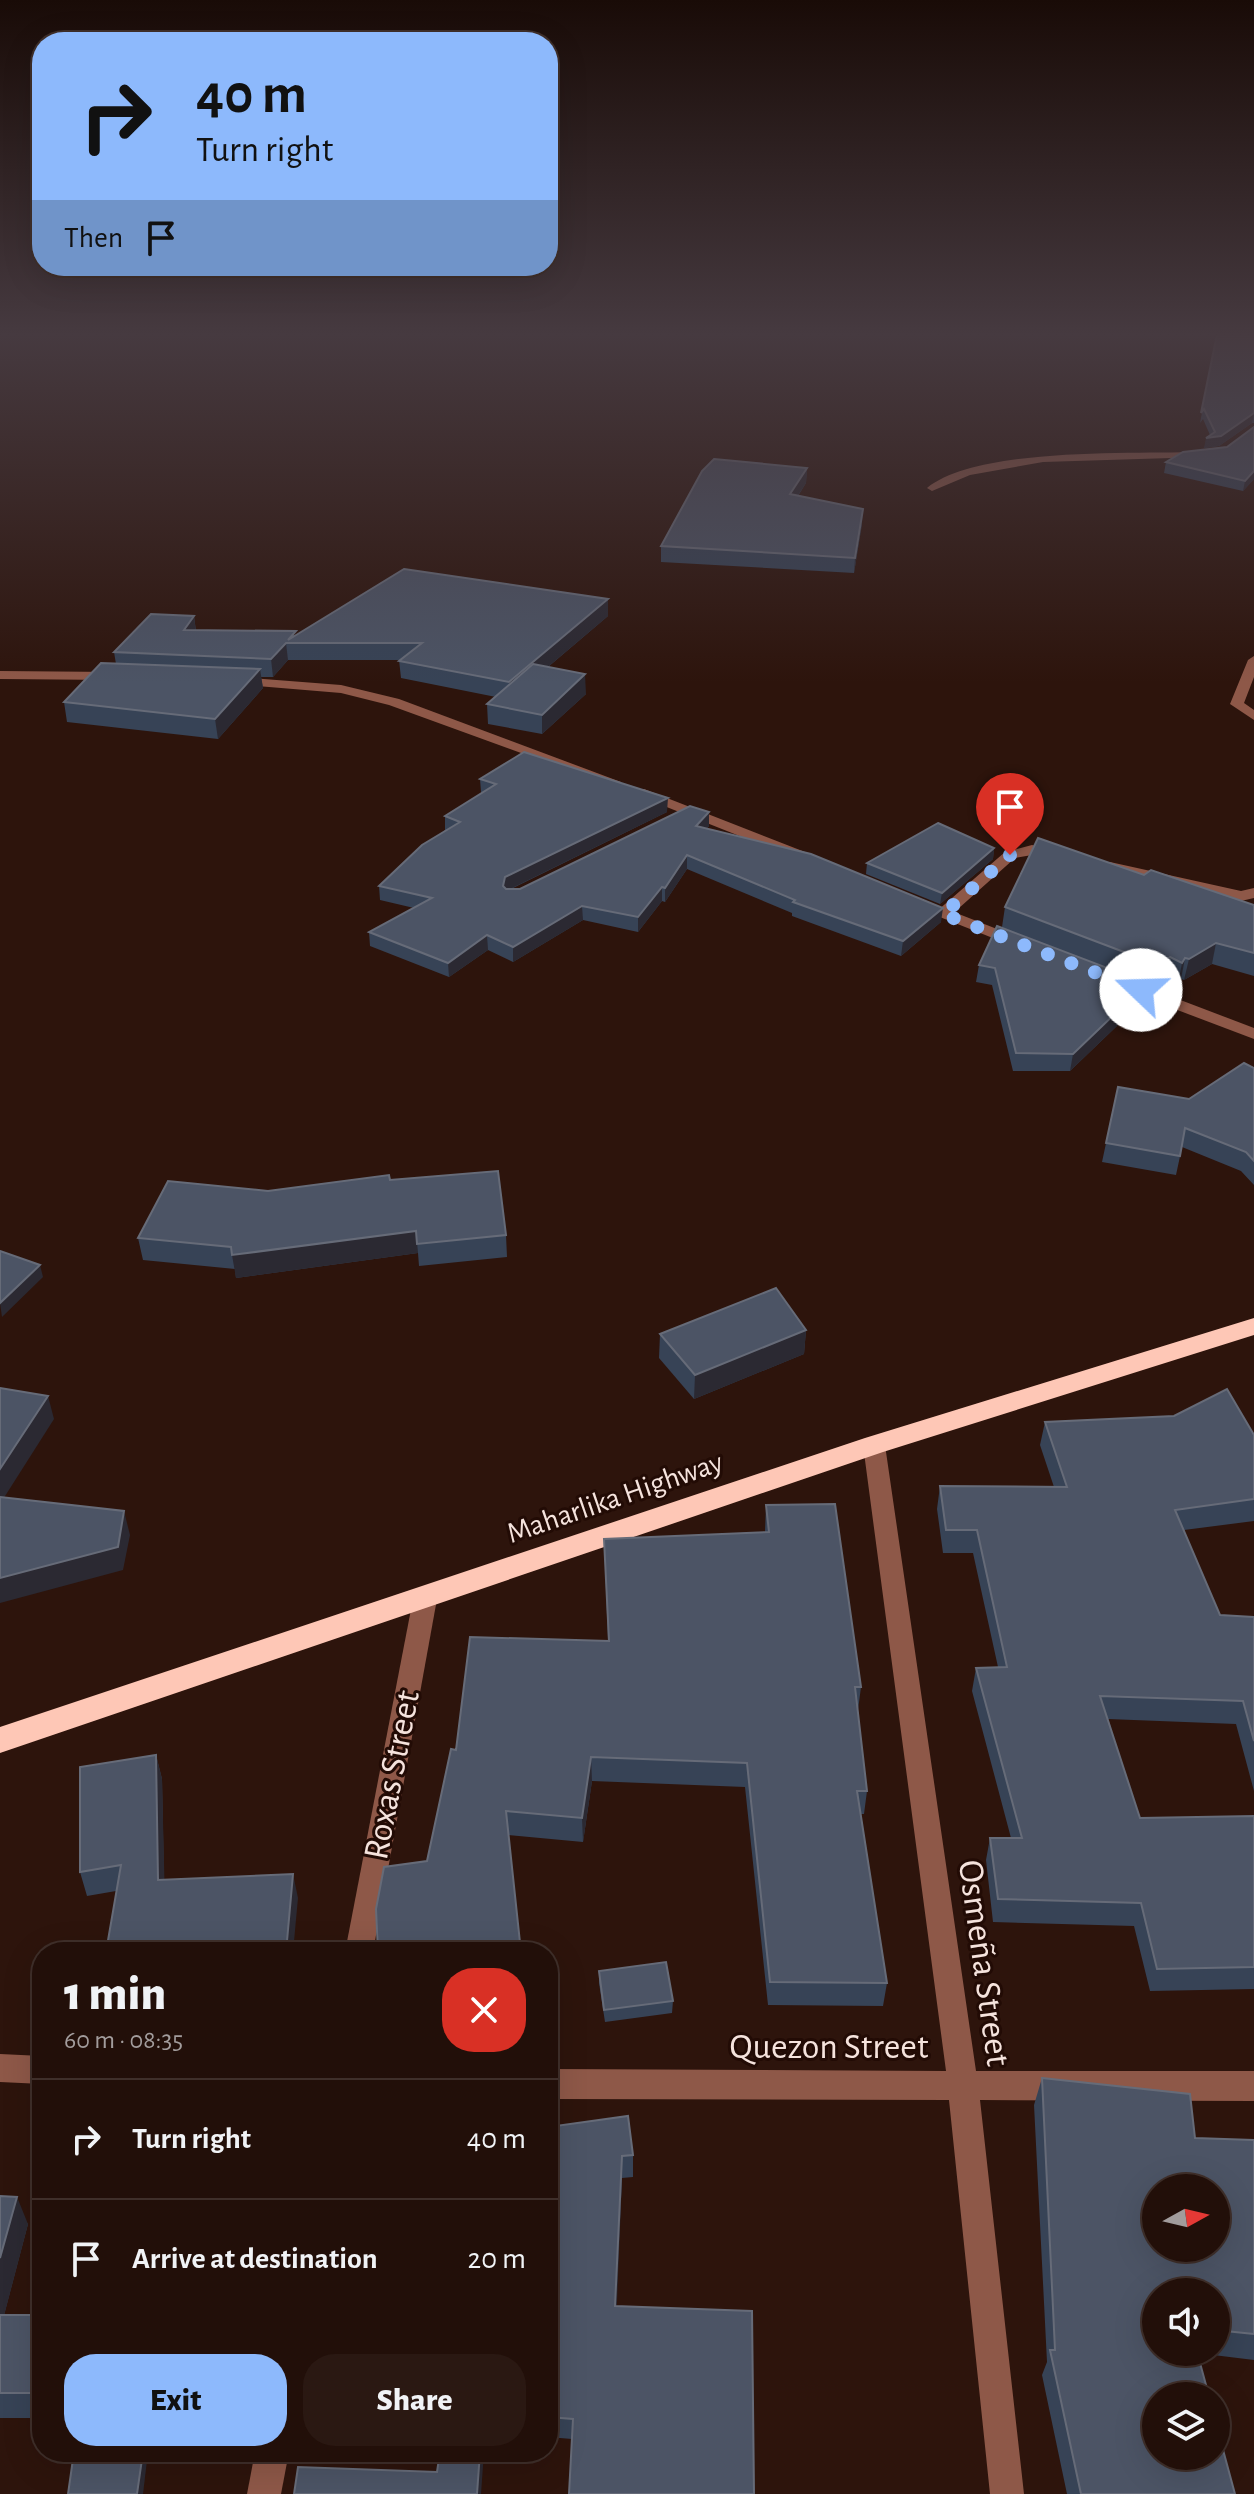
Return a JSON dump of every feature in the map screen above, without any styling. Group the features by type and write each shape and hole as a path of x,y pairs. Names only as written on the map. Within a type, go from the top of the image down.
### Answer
{"highway":[{"name":"Maharlika Highway","path":"0,1740 874,1445 1254,1326"}],"street":[{"path":"932,488 967,472 1043,459 1212,453"},
{"path":"1254,660 1237,704 1254,716"},
{"path":"0,675 126,677"},
{"path":"219,680 341,689 394,702 691,810 817,862"},
{"path":"664,823 691,810"},
{"path":"943,914 1010,855 1032,850 1241,896 1254,893"},
{"path":"901,896 1032,948"},
{"path":"1106,977 1254,1034"},
{"name":"Osmeña Street","path":"874,1445 963,2086 1007,2494"},
{"name":"Roxas Street","path":"361,1942 425,1599"},
{"path":"0,2068 32,2070"},
{"name":"Quezon Street","path":"558,2084 1254,2086"},
{"path":"264,2494 270,2462"}],"building":[{"path":"1254,450 1254,471 1245,481 1166,462 1183,452"},
{"path":"714,459 807,468 790,494 863,509 855,558 661,546 702,471"},
{"path":"404,569 608,599 509,682 399,661 422,643 286,643 271,659 114,652 151,614 194,616 184,630 296,631 288,640"},
{"path":"101,663 260,669 215,719 64,702"},
{"path":"533,664 585,674 542,715 487,704"},
{"path":"524,752 668,798 505,877 503,886 506,889 520,889 690,806 709,812 696,826 811,854 943,908 903,941 793,902 795,900 687,855 665,888 662,887 638,917 582,906 513,947 487,935 448,963 369,932 432,898 379,886 422,845 460,822 445,816 496,784 480,779"},
{"path":"938,823 994,848 942,893 867,863"},
{"path":"1038,838 1144,875 1151,870 1254,905 1254,953 1216,943 1189,959 1185,958 1182,963 1170,957 1161,966 1005,907"},
{"path":"997,926 1147,983 1073,1054 1016,1053 995,968 979,965"},
{"path":"1244,1063 1254,1068 1254,1161 1246,1152 1185,1128 1180,1156 1106,1143 1118,1087 1189,1099"},
{"path":"498,1171 506,1235 417,1244 416,1231 232,1255 231,1247 138,1238 168,1181 268,1191 389,1175 390,1180"},
{"path":"0,1251 40,1265 0,1303"},
{"path":"776,1288 806,1330 695,1375 660,1334"},
{"path":"0,1388 48,1396 0,1469"},
{"path":"1227,1389 1254,1435 1254,1499 1175,1510 1220,1615 1254,1617 1254,1741 1243,1701 1100,1696 1140,1818 1254,1816 1254,1967 1157,1969 1141,1903 998,1899 990,1838 1022,1838 976,1668 1007,1667 977,1530 946,1530 940,1486 1067,1487 1045,1422 1174,1416"},
{"path":"0,1497 124,1511 118,1547 0,1578"},
{"path":"835,1504 861,1687 855,1687 867,1791 857,1791 887,1983 770,1982 747,1763 591,1757 582,1818 506,1811 520,1942 378,1942 376,1909 384,1867 427,1861 451,1749 456,1750 470,1637 609,1641 604,1539 769,1532 766,1505"},
{"path":"156,1755 158,1880 293,1874 287,1942 108,1942 121,1865 80,1872 80,1767"},
{"path":"666,1962 673,2001 604,2010 599,1971"},
{"path":"1042,2078 1190,2094 1195,2138 1254,2140 1254,2334 1230,2331 1230,2278 1142,2278 1142,2366 1201,2366 1205,2382 1142,2382 1142,2470 1228,2470 1235,2494 1081,2494 1050,2350 1055,2350"},
{"path":"628,2116 633,2155 622,2156 615,2306 752,2311 754,2494 569,2494 573,2419 558,2418 558,2126"},
{"path":"0,2196 17,2197 0,2258"},
{"path":"0,2315 32,2315 32,2393 0,2393"},
{"path":"73,2462 142,2462 137,2494 68,2494"},
{"path":"438,2462 479,2462 477,2494 294,2494 298,2467 437,2472"}],"route":[{"path":"1010,855 943,914 1141,990"}]}
